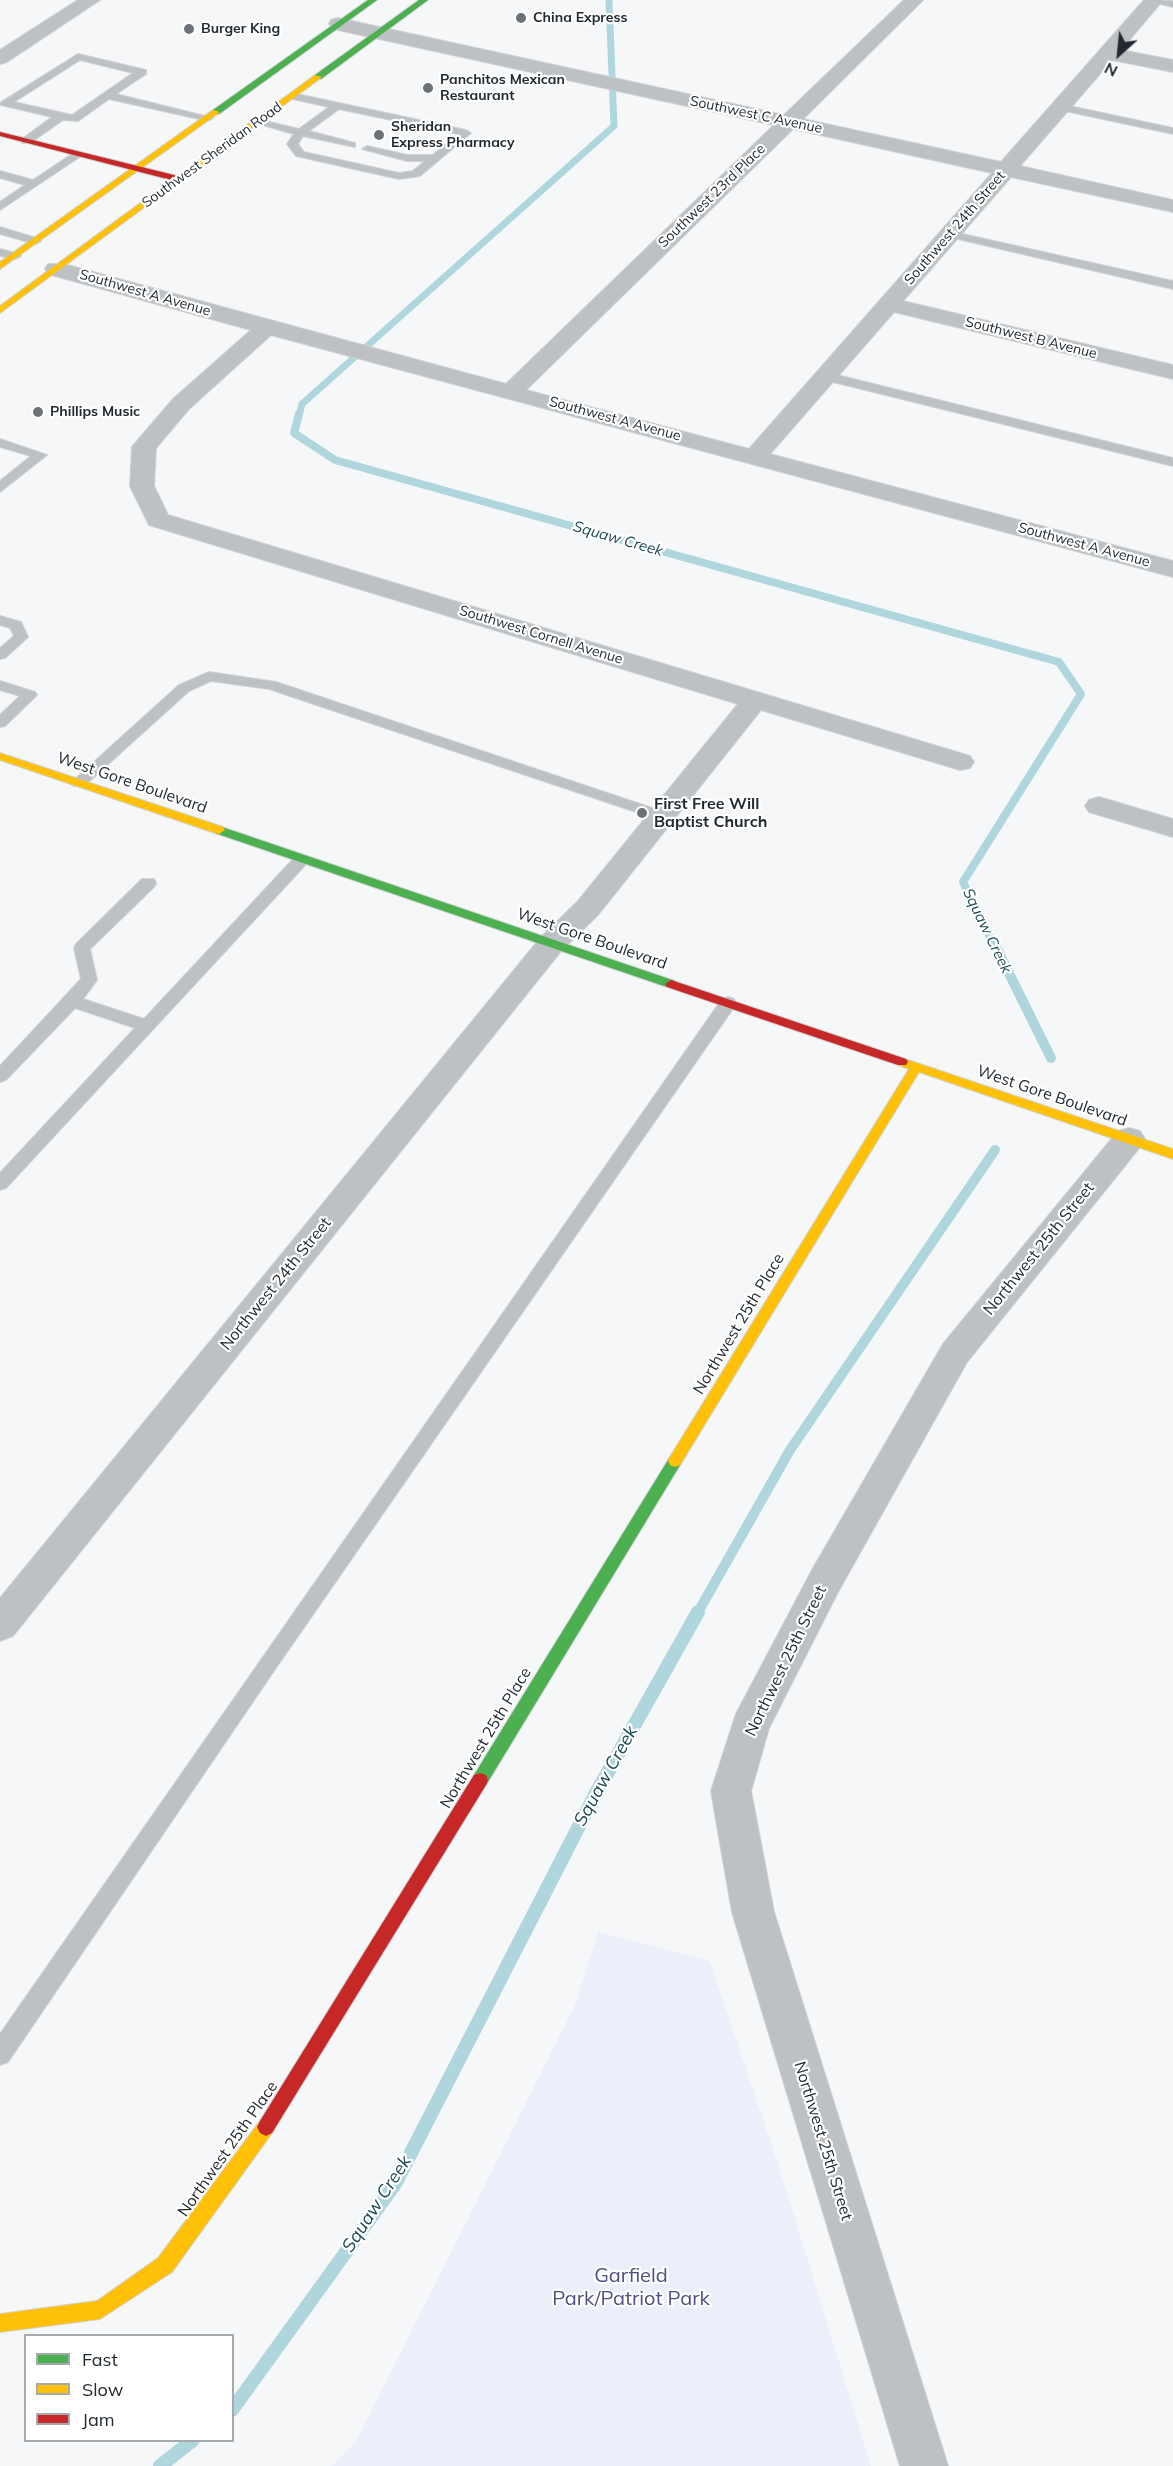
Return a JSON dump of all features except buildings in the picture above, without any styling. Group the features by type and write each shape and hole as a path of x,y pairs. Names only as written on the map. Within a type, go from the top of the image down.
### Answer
{"main road":[{"name":"Southwest Sheridan Road","path":"0,266 373,0"},
{"name":"Southwest Sheridan Road","path":"0,310 424,0"},
{"path":"0,134 179,179"},
{"name":"West Gore Boulevard","path":"0,756 1173,1154"},
{"name":"Northwest 25th Place","path":"0,2323 100,2310 165,2265 273,2118 916,1067"}],"street":[{"path":"0,58 91,0"},
{"name":"Southwest 23rd Place","path":"511,392 914,0"},
{"name":"Southwest 24th Street","path":"756,456 1154,0"},
{"name":"Southwest C Avenue","path":"338,24 1173,206"},
{"path":"1108,53 1173,66"},
{"name":"Southwest A Avenue","path":"56,269 324,343 1173,568"},
{"name":"Southwest B Avenue","path":"888,304 1173,372"},
{"name":"Southwest Cornell Avenue","path":"267,327 181,404 144,447 142,486 158,520 960,762"},
{"path":"552,943 588,908 755,700"},
{"path":"1099,806 1173,828"},
{"name":"Northwest 24th Street","path":"0,1625 552,943"},
{"name":"Northwest 25th Street","path":"924,2466 753,1912 731,1791 750,1726 825,1581 955,1353 1129,1139"}],"lane":[{"path":"1154,0 1173,4"},
{"path":"78,57 142,72 107,95 74,119 5,103 78,57"},
{"path":"107,95 208,118"},
{"path":"292,96 466,133 416,174 399,176 300,154 292,144 300,133 337,106"},
{"path":"1060,107 1173,131"},
{"path":"26,141 61,116"},
{"path":"257,122 351,145"},
{"path":"367,149 407,158 438,158"},
{"path":"0,207 79,154"},
{"path":"0,174 34,184"},
{"path":"0,230 35,241"},
{"path":"949,234 1173,285"},
{"path":"0,252 15,256"},
{"path":"825,376 1173,462"},
{"path":"0,443 40,455 2,483"},
{"path":"0,620 16,625 21,637 0,656"},
{"path":"80,783 184,688 209,676 271,685 662,816"},
{"path":"0,685 30,695 0,723"},
{"path":"0,1184 302,859"},
{"path":"0,1076 72,1001 89,980 82,948 148,884"},
{"path":"72,1001 147,1026"},
{"path":"0,2054 268,1662 728,1003"}],"green space":[{"name":"Garfield Park/Patriot Park","path":"598,1932 710,1961 780,2170 871,2466 332,2466 356,2442 576,2003"}],"waterway":[{"name":"Squaw Creek","path":"299,416 302,404 614,126 609,0"},
{"name":"Squaw Creek","path":"299,414 294,433 335,460 1059,662 1081,694 963,882 993,943"},
{"name":"Squaw Creek","path":"993,941 1051,1058"},
{"name":"Squaw Creek","path":"697,1614 790,1450 995,1150"},
{"name":"Squaw Creek","path":"234,2407 395,2184 595,1795 698,1612"},
{"name":"Squaw Creek","path":"160,2466 190,2442"}],"traffic: fast":[{"path":"216,112 373,0"},
{"path":"318,77 424,0"},
{"path":"219,830 671,984"},
{"path":"480,1780 675,1461"}],"traffic: slow":[{"path":"0,310 318,77"},
{"path":"0,266 216,112"},
{"path":"0,756 219,830"},
{"path":"902,1062 1173,1154"},
{"path":"675,1461 916,1067"},
{"path":"0,2323 100,2310 165,2265 266,2127"}],"traffic: jam":[{"path":"0,134 179,179"},
{"path":"671,984 902,1062"},
{"path":"266,2127 480,1780"}],"place":[{"name":"China Express","path":"521,18"},
{"name":"Burger King","path":"189,29"},
{"name":"Panchitos Mexican Restaurant","path":"428,88"},
{"name":"Sheridan Express Pharmacy","path":"379,135"},
{"name":"Phillips Music","path":"38,412"},
{"name":"First Free Will Baptist Church","path":"642,813"}]}
